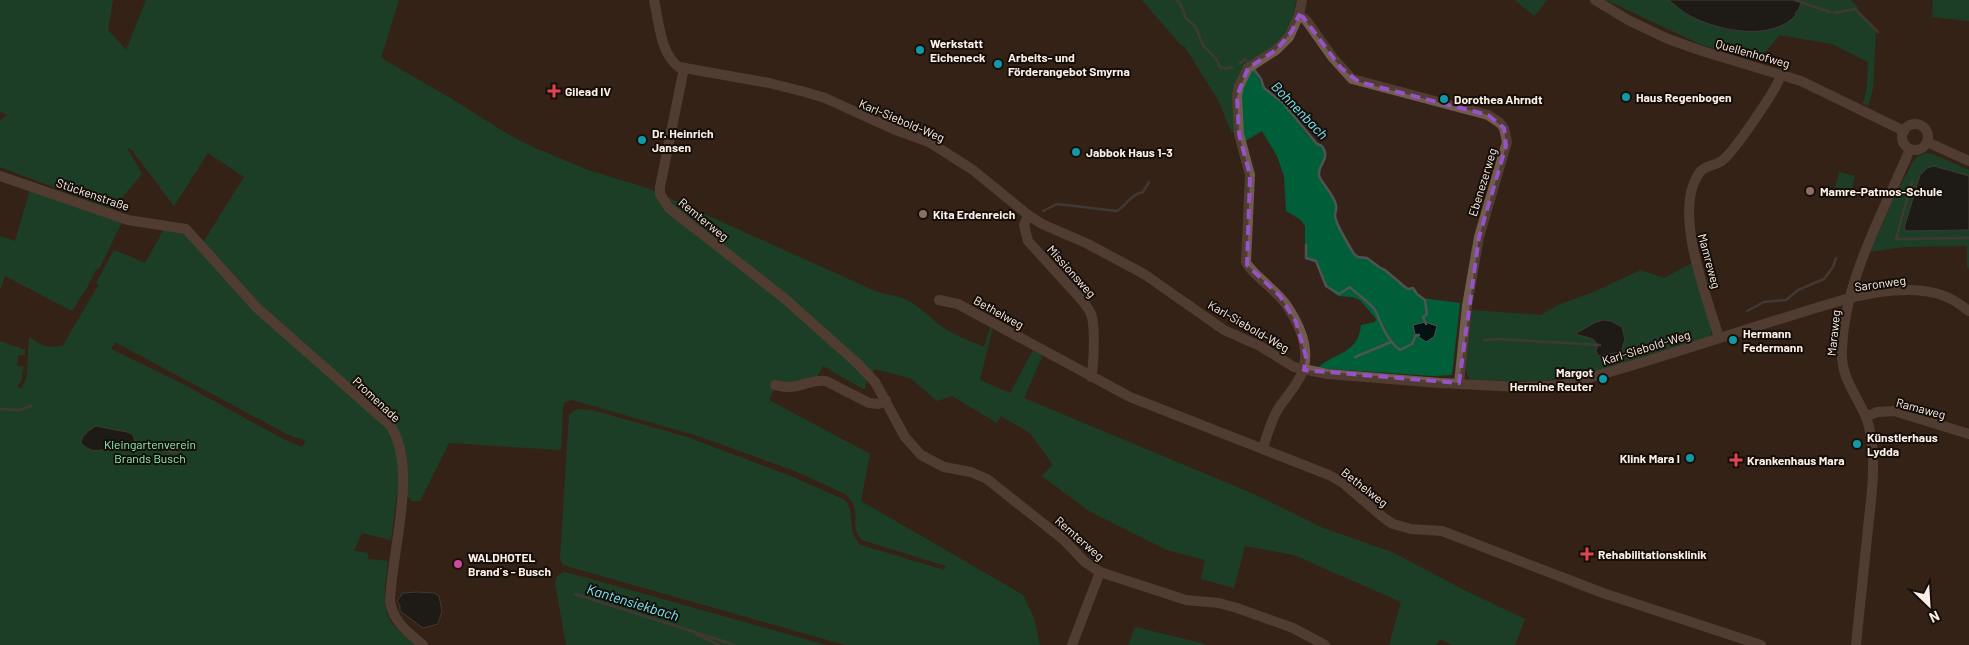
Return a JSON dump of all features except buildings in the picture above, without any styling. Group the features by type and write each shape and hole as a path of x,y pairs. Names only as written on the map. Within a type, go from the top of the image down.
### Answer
{"street":[{"path":"654,0 669,56 673,63 684,68"},
{"path":"1263,448 1276,414 1304,370 1306,357 1303,339 1296,322 1280,296 1249,268 1246,262 1250,176 1239,134 1236,105 1239,86 1245,71 1252,64 1276,50 1289,37 1299,14 1302,0"},
{"name":"Quellenhofweg","path":"1595,0 1628,20 1668,39 1801,81 1904,131"},
{"name":"Ebenezerweg","path":"1299,14 1306,20 1341,68 1352,79 1488,115 1498,120 1504,128 1506,146 1479,237 1467,306 1459,383"},
{"name":"Karl-Siebold-Weg","path":"684,68 769,83 810,94 929,142 973,170 1028,215 1042,224 1088,244 1144,274 1224,330 1260,346 1304,370 1336,375 1519,387 1562,385 1849,300"},
{"name":"Remterweg","path":"684,68 660,186 664,201 669,208 814,324 869,375 886,400 904,438 921,456 944,467 971,472 987,479 1064,540 1085,562 1100,572 1186,600 1210,601 1236,608 1293,628 1325,645"},
{"name":"Mamreweg","path":"1719,338 1690,237 1691,192 1698,174 1710,165 1722,162 1735,146 1776,86 1780,75"},
{"path":"1910,125 1919,125 1928,134 1927,142 1921,148 1910,149 1902,140 1904,131 1910,125"},
{"path":"1927,142 1969,162"},
{"name":"Maraweg","path":"1856,645 1873,469 1872,445 1866,417 1848,383 1842,362 1842,342 1849,300 1865,251 1910,149"},
{"name":"Stückenstraße","path":"0,176 128,220 179,227"},
{"name":"Missionsweg","path":"1028,215 1024,228 1028,241 1080,297 1092,317 1091,377"},
{"name":"Promenade","path":"179,227 190,231 256,306 390,426 397,435 402,461 402,502 390,602 393,616 397,622 423,645"},
{"name":"Saronweg","path":"1849,300 1893,291 1935,292 1950,298 1969,311"},
{"name":"Bethelweg","path":"939,300 958,304 1130,397 1263,448 1337,479 1393,524 1411,529 1442,531 1603,594 1761,645"},
{"path":"775,385 795,388 821,380 869,403 879,404 886,400"},
{"name":"Ramaweg","path":"1866,417 1877,412 1894,411 1969,434"},
{"path":"1072,645 1100,572"}],"highlighted area":[{"path":"1299,15 1303,17 1341,68 1359,82 1488,115 1504,128 1506,146 1479,237 1459,383 1304,370 1306,357 1296,322 1280,296 1247,265 1250,175 1239,134 1237,96 1248,68 1276,50 1292,31"}],"green space":[{"name":"Kleingartenverein Brands Busch","path":"0,0 113,0 108,30 126,50 146,0 399,0 381,58 509,135 588,170 647,188 877,292 907,300 946,329 984,347 991,326 993,327 980,380 1010,393 1033,350 1043,355 1024,398 1256,495 1323,528 1392,552 1462,589 1525,619 1515,645 1452,645 1440,639 1436,645 1389,645 1401,602 1294,555 1245,546 1234,588 1201,579 1205,560 1167,550 1089,511 1042,476 1052,465 1051,462 1030,433 1001,416 997,423 952,396 937,401 910,378 875,369 867,379 865,389 863,389 823,366 816,378 799,384 778,382 769,400 870,454 861,501 1023,595 1034,618 1040,645 845,645 563,565 560,559 569,414 578,409 592,410 687,437 793,477 845,500 850,512 853,535 861,545 944,570 946,566 862,540 856,529 855,511 851,500 845,494 795,471 698,436 572,400 565,402 563,408 561,450 449,443 420,501 412,501 405,494 397,493 391,540 362,533 354,551 368,553 368,559 388,561 385,586 387,612 395,627 416,645 0,645 0,341 25,350 25,355 18,355 17,366 24,367 21,381 17,386 22,389 27,375 29,338 46,346 55,347 63,345 99,284 96,283 114,250 145,263 164,229 185,234 199,247 244,177 208,153 174,206 132,150 127,148 142,174 112,209 0,167 0,121 7,115 0,111","holes":["115,342 287,434 306,441 302,447 283,439 183,384 111,349"]},
{"path":"1142,0 1296,0 1291,23 1282,39 1249,63 1234,132 1232,133 1218,100 1185,47 1180,44"},
{"path":"1515,0 1547,0 1534,16"},
{"path":"1606,0 1668,0 1723,29 1736,31 1768,30 1795,14 1802,0 1851,0 1858,7 1858,12 1876,31 1873,89 1868,106 1863,104 1867,87 1868,62 1832,44 1780,35 1765,52 1763,62 1702,45"},
{"path":"1933,0 1969,0 1969,21 1932,17"},
{"path":"1252,67 1266,90 1280,101 1311,139 1322,146 1325,158 1320,167 1319,175 1335,201 1336,220 1354,255 1367,258 1408,289 1413,288 1421,298 1460,303 1452,375 1433,376 1317,368 1351,347 1356,342 1361,325 1375,322 1376,319 1360,300 1352,297 1338,296 1326,287 1316,261 1305,259 1305,226 1301,220 1286,211 1284,176 1277,156 1262,131 1244,142 1238,108 1247,73"},
{"path":"1927,153 1969,170 1969,176 1934,166 1907,231 1968,230 1969,228 1969,268 1967,267 1967,246 1904,247 1870,252 1893,200 1913,162 1917,157"},
{"path":"1839,172 1855,176 1850,196 1834,192"},
{"path":"30,190 122,222 100,267 95,271 72,311 5,276 0,290 0,236 15,241"},
{"path":"1692,263 1712,327 1710,336 1569,378 1541,381 1498,381 1470,379 1467,374 1465,357 1471,310 1541,315 1558,305 1591,293 1641,270 1664,278","holes":["1611,321 1622,348 1620,350 1598,345 1593,339 1576,334 1596,322"]},
{"path":"564,572 826,645 566,645 555,583 557,576"},
{"path":"1135,627 1201,643 1206,645 1128,645"}],"shaded area":[{"path":"1668,0 1802,0 1799,9 1795,13 1796,15 1786,23 1773,29 1745,31 1715,26 1702,21 1687,14"},
{"path":"1934,166 1969,176 1969,230 1906,231 1904,228 1920,175 1927,168"},
{"path":"1611,321 1622,327 1625,339 1621,352 1598,356 1596,351 1598,345 1593,339 1575,334 1596,322"},
{"path":"1425,322 1437,326 1434,337 1426,342 1415,334 1413,325"},
{"path":"96,426 127,432 132,434 135,440 100,450 90,450 81,443 81,440 86,433"},
{"path":"403,593 434,593 439,596 442,611 438,624 423,628 400,611 397,601"}],"waterway":[{"name":"Bohnenbach","path":"1176,0 1180,3 1186,18 1195,26 1203,45 1216,59 1220,67 1226,69 1232,67"},
{"path":"1795,0 1830,12"},
{"path":"1834,13 1855,9 1878,32"},
{"name":"Bohnenbach","path":"1240,63 1245,59 1249,63"},
{"name":"Bohnenbach","path":"1253,68 1261,79 1264,88 1283,103 1317,144 1322,146 1325,158 1320,167 1319,175 1335,201 1336,220 1354,254 1358,257 1367,258 1408,289 1413,288 1425,300 1427,314 1423,317 1426,324"},
{"name":"Bohnenbach","path":"1912,181 1896,239 1969,238"},
{"name":"Bohnenbach","path":"1043,211 1057,204 1117,211 1132,197 1143,192 1149,182"},
{"name":"Bohnenbach","path":"1306,245 1306,258 1316,261 1326,286 1339,294 1350,287 1368,302 1376,312 1388,337 1400,350 1412,344 1416,335 1419,335"},
{"name":"Bohnenbach","path":"1747,311 1764,302 1786,300 1798,290 1824,279 1833,267 1836,258"},
{"name":"Bohnenbach","path":"1484,340 1498,339 1600,345"},
{"path":"1355,357 1391,342"},
{"path":"0,409 20,410 31,406"},
{"path":"150,447 178,453"},
{"name":"Kantensiekbach","path":"575,594 735,645"},
{"name":"Kantensiekbach","path":"696,634 719,645"}],"place":[{"name":"Werkstatt Eicheneck","path":"920,50"},
{"name":"Arbeits- und Förderangebot Smyrna","path":"998,64"},
{"name":"Gilead IV","path":"554,91"},
{"name":"Haus Regenbogen","path":"1626,97"},
{"name":"Dorothea Ahrndt","path":"1444,99"},
{"name":"Dr. Heinrich Jansen","path":"642,140"},
{"name":"Jabbok Haus 1-3","path":"1076,152"},
{"name":"Mamre-Patmos-Schule","path":"1810,191"},
{"name":"Kita Erdenreich","path":"923,214"},
{"name":"Hermann Federmann","path":"1733,340"},
{"name":"Margot Hermine Reuter","path":"1603,379"},
{"name":"Künstlerhaus Lydda","path":"1857,444"},
{"name":"Klink Mara I","path":"1690,458"},
{"name":"Krankenhaus Mara","path":"1736,460"},
{"name":"Rehabilitationsklinik","path":"1587,554"},
{"name":"WALDHOTEL Brand´s - Busch","path":"458,564"}]}
